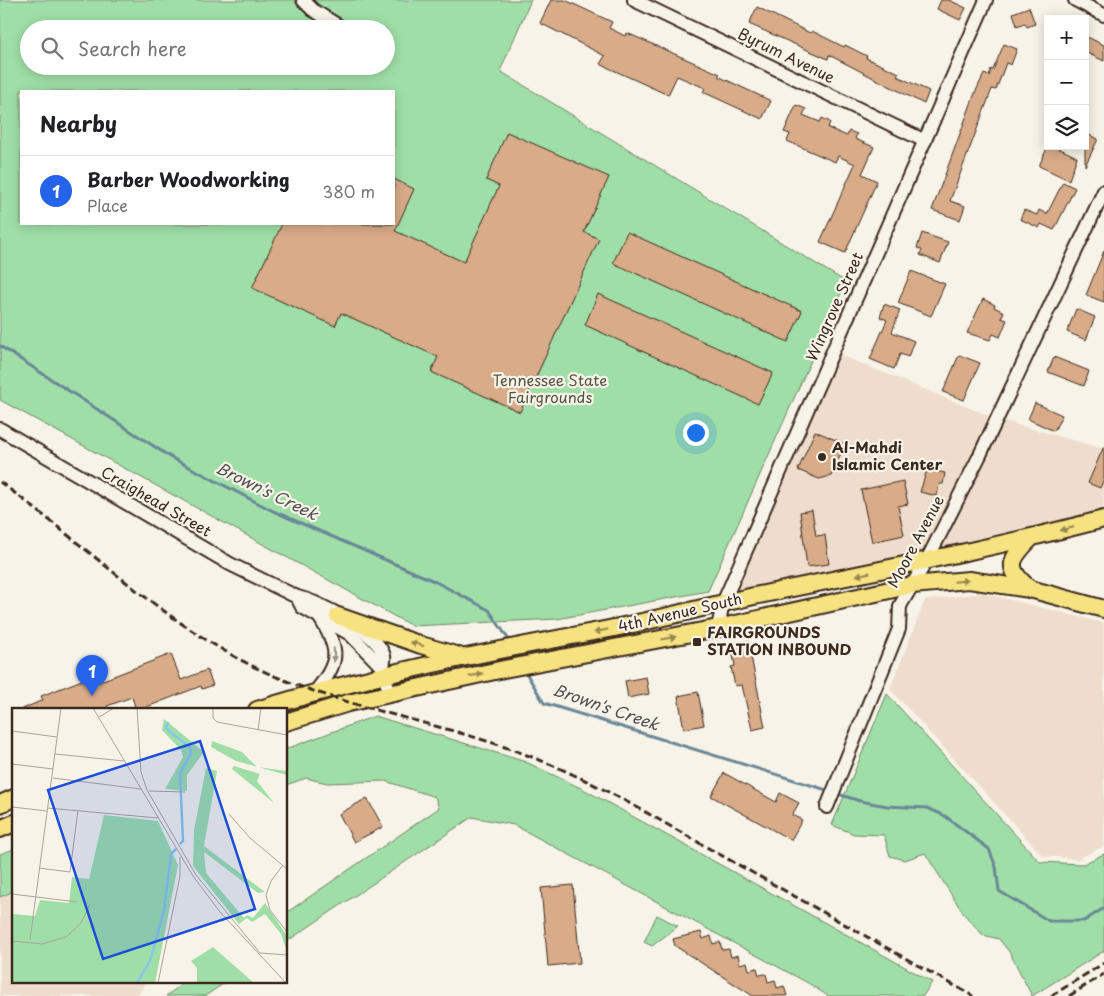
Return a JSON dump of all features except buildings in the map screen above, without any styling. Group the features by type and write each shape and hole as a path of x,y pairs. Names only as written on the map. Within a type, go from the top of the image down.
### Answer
{"main road":[{"name":"4th Avenue South","path":"263,708 383,671 590,633 1031,538 1104,519"},
{"path":"1030,589 1017,578 1012,562 1015,554 1031,538"},
{"name":"4th Avenue South","path":"288,721 348,703 504,669 718,628 912,586 969,580 1030,589 1104,609"},
{"path":"338,616 423,646 464,657"},
{"path":"0,804 12,799"},
{"path":"0,829 12,824"}],"street":[{"path":"302,0 313,10 329,20"},
{"name":"Byrum Avenue","path":"634,0 925,141"},
{"name":"Wingrove Street","path":"718,628 723,603 986,0"},
{"path":"1075,0 1104,15"},
{"name":"Moore Avenue","path":"827,807 899,629 900,606 927,560 979,456 1104,191"},
{"name":"Craighead Street","path":"0,429 230,564 297,597 307,599 364,631 379,645 384,658 383,671 390,694"},
{"name":"Craighead Street","path":"297,597 302,607 350,634 383,671"},
{"path":"315,692 333,669 336,652 332,639 318,615"}],"shaded area":[{"path":"833,352 997,419 1104,449 1104,519 723,603"},
{"path":"983,593 1104,623 1104,846 1078,859 1043,856 890,689 925,600"},
{"path":"12,887 12,984 145,984 139,993 134,996 0,996 0,893"}],"green space":[{"name":"Tennessee State Fairgrounds","path":"0,0 531,0 500,71 846,282 708,591 557,619 412,626 0,400"},
{"path":"887,694 1040,862 1083,864 1104,854 1104,951 1032,996 1010,953 999,939 983,935 963,913 925,853 905,860 890,856 884,835 854,834 832,825"},
{"path":"375,716 526,762 585,790 932,982 923,996 828,996 808,983 514,825 472,817 288,941 288,912 439,808 435,797 385,781 327,783 306,778 288,784 288,748"},
{"path":"12,850 12,892 0,897 0,854"},
{"path":"657,915 678,926 652,946 644,942"},
{"path":"182,984 223,984 205,996 166,996"}],"waterway":[{"name":"Brown's Creek","path":"0,346 172,458 273,511 434,581 489,610 511,643"},
{"name":"Brown's Creek","path":"525,671 544,703 830,791"},
{"name":"Brown's Creek","path":"835,793 860,801 887,806 927,808 945,816 989,849 996,867 999,891 1049,921 1084,921 1104,908"}],"railway":[{"path":"0,482 145,597 205,639 237,658 310,690 500,745 560,768 625,801 973,996"},
{"path":"1051,996 1104,963"},
{"path":"1069,996 1104,974"}],"place":[{"name":"Al-Mahdi Islamic Center","path":"822,457"},
{"name":"FAIRGROUNDS STATION INBOUND","path":"697,642"},
{"name":"Barber Woodworking","path":"92,696"}]}
